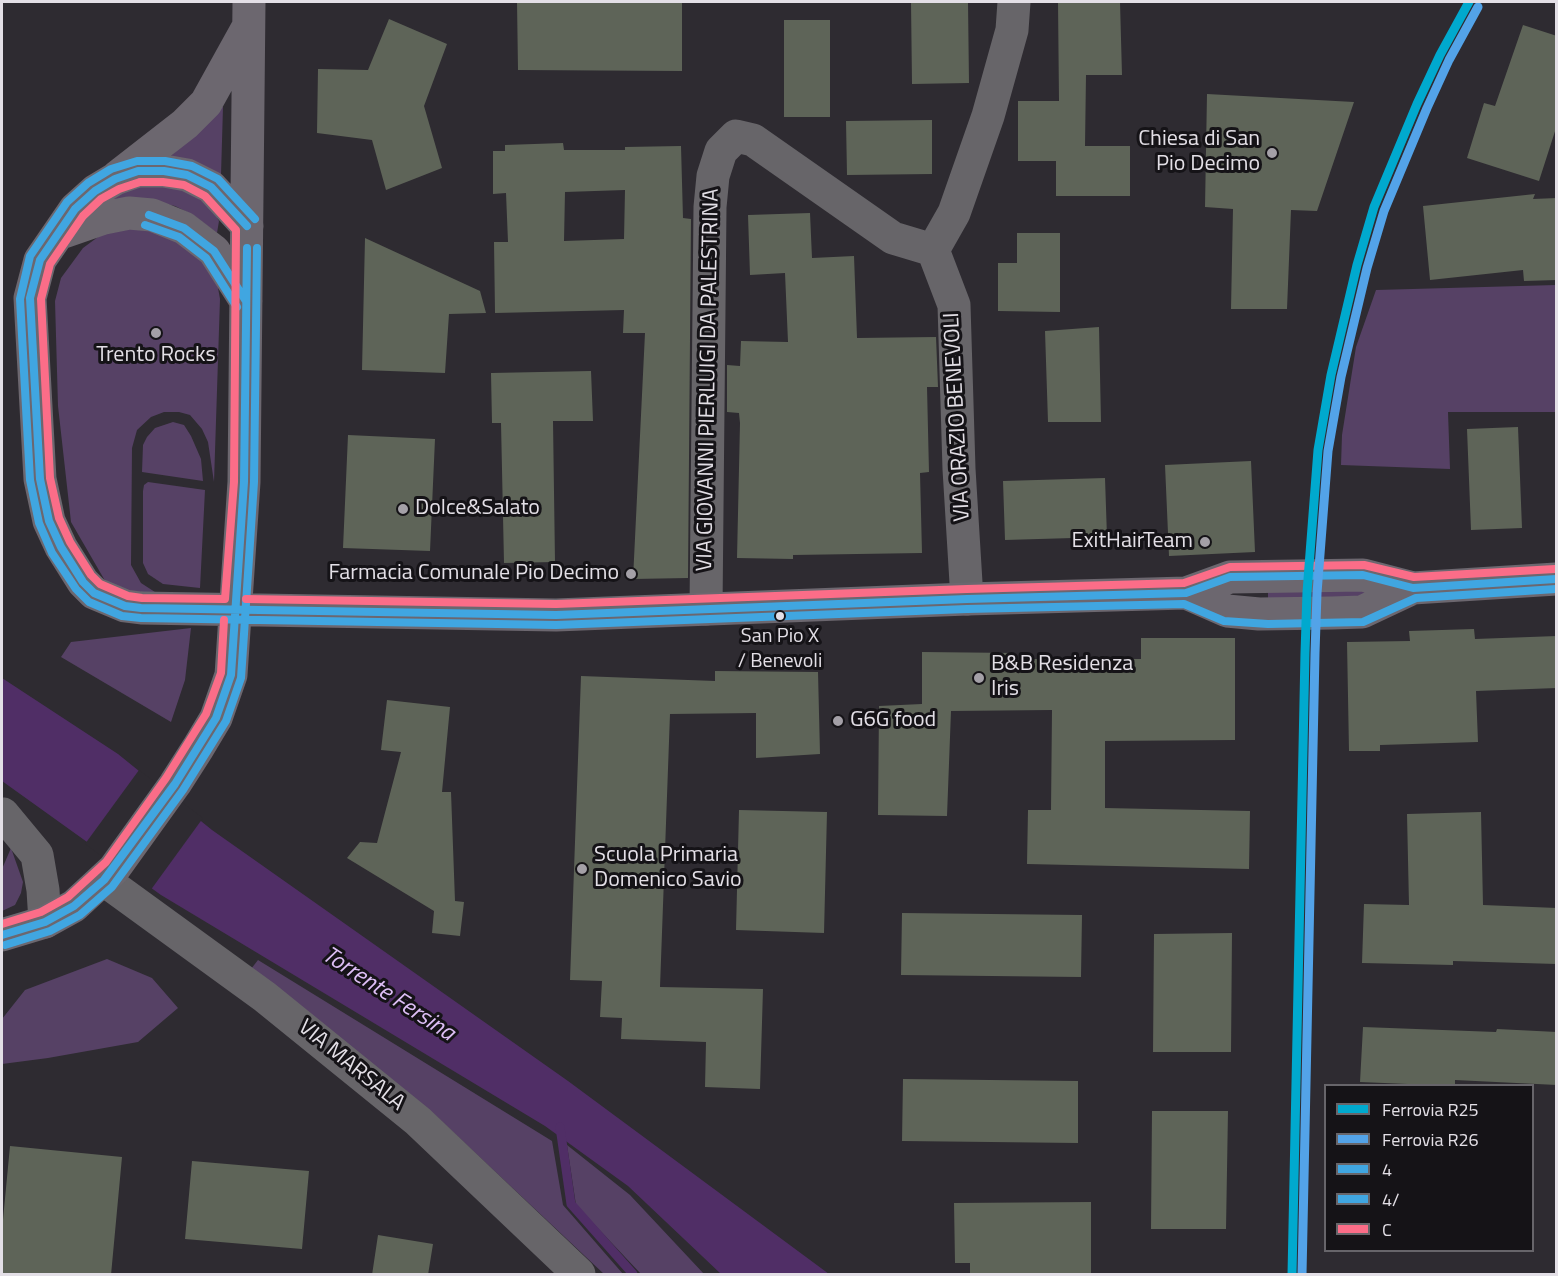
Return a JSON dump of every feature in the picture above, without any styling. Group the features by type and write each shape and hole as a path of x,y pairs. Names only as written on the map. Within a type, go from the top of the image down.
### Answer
{"street":[{"path":"933,250 954,213 988,116 1012,30 1014,2"},
{"path":"249,13 206,104 185,124 115,179 95,191 75,210 40,260 30,298 40,479 49,521 61,547 83,582 94,593 125,606 141,608 556,615 967,599 1186,594 1230,577 1363,575 1413,588 1557,579"},
{"path":"2,935 45,922 74,906 109,874 170,792 216,718 231,675 244,482 249,13"},
{"name":"VIA GIOVANNI PIERLUIGI DA PALESTRINA","path":"706,609 710,207 712,176 721,151 736,136 753,141 893,238 933,250"},
{"path":"115,179 138,171 164,171 187,176 211,187 247,226"},
{"path":"58,234 104,218 129,213 152,215 184,228 214,251 246,301"},
{"name":"VIA ORAZIO BENEVOLI","path":"933,250 954,305 959,469 967,599"},
{"path":"3,814 37,855 43,890 45,922"},
{"name":"VIA MARSALA","path":"109,874 418,1120 579,1275"}],"shaded area":[{"path":"218,106 223,107 221,175 171,156"},
{"path":"133,184 184,189 205,203 215,214 219,221 217,233 193,215 175,206 162,203 103,204"},
{"path":"132,226 159,232 184,244 205,264 217,282 220,299 214,482 208,442 202,429 190,415 164,412 151,417 137,430 132,448 131,565 141,583 158,594 120,590 104,579 71,522 58,406 55,301 61,278 83,248 102,234"},
{"path":"1556,285 1556,412 1448,412 1450,469 1341,465 1342,435 1356,347 1376,290"},
{"path":"173,422 184,425 191,436 201,459 203,481 142,472 143,445 147,437 155,428"},
{"path":"148,482 205,490 200,588 163,584 148,574 143,563 143,491 144,485"},
{"path":"1358,582 1371,599 1268,604 1268,585"},
{"path":"191,628 185,680 171,722 61,657 71,642"},
{"path":"11,848 23,882 15,905 2,911 2,869"},
{"path":"107,959 152,978 178,1008 138,1042 2,1064 2,1019 25,990"},
{"path":"258,960 552,1141 563,1205 623,1274 604,1274 435,1115 251,969"},
{"path":"567,1145 630,1195 704,1274 641,1274 576,1205"}],"water":[{"name":"Torrente Fersina","path":"2,678 118,754 212,830 568,1081 829,1274 721,1274 628,1186 545,1126 161,895 2,781"}],"pier":[{"path":"139,770 203,818 150,891 85,844"}],"building":[{"path":"517,2 682,2 682,71 518,70"},
{"path":"911,2 968,2 969,83 912,84"},
{"path":"1058,2 1120,2 1122,75 1086,75 1085,146 1130,146 1130,196 1056,196 1056,161 1018,161 1018,101 1059,101"},
{"path":"389,19 447,44 424,106 442,168 386,190 372,140 317,133 318,69 368,70"},
{"path":"784,20 830,20 830,117 784,117"},
{"path":"1523,25 1557,36 1557,125 1539,181 1467,158 1484,103 1495,106"},
{"name":"Chiesa di San Pio Decimo","path":"1207,94 1354,102 1317,211 1291,210 1287,309 1231,309 1233,209 1205,207"},
{"path":"932,120 932,174 847,175 846,121"},
{"path":"563,143 564,150 625,150 625,147 681,146 683,218 691,219 688,578 633,579 645,333 623,333 624,310 495,313 494,242 508,242 506,193 493,194 493,151 505,151 505,145","holes":["625,190 624,239 564,241 565,192"]},
{"path":"1535,194 1533,199 1557,198 1557,280 1524,281 1523,270 1430,280 1423,206"},
{"path":"810,213 812,258 854,256 857,338 936,337 938,387 927,387 929,472 920,473 922,553 793,555 793,559 737,558 740,423 739,413 727,412 727,365 740,366 741,341 788,342 785,273 750,275 748,215"},
{"path":"1017,233 1060,233 1060,312 998,311 998,263 1017,263"},
{"path":"365,238 480,291 486,313 449,314 445,373 362,370"},
{"path":"1099,327 1101,422 1048,422 1045,331"},
{"path":"591,371 593,421 553,421 555,562 504,563 501,423 492,423 491,373"},
{"path":"1518,427 1522,528 1471,530 1467,429"},
{"path":"348,435 435,439 430,551 343,548"},
{"path":"1251,461 1255,552 1169,556 1165,465"},
{"path":"1105,478 1107,537 1005,540 1003,481"},
{"path":"1474,629 1475,639 1557,636 1557,688 1476,691 1478,742 1380,745 1380,751 1349,751 1347,642 1410,641 1409,631"},
{"path":"1141,638 1235,638 1235,740 1105,741 1105,808 1250,811 1249,869 1027,864 1028,810 1051,810 1052,710 951,711 947,816 878,815 879,706 922,704 922,652 1015,653 1015,659 1141,659"},
{"path":"715,671 818,672 820,754 756,758 756,713 670,714 660,987 763,989 760,1089 705,1087 706,1042 621,1039 622,1018 600,1017 602,981 570,980 581,676 715,681"},
{"path":"387,700 450,707 442,792 451,792 455,901 464,902 460,936 432,933 434,911 347,858 360,842 377,843 401,752 381,750"},
{"path":"739,810 827,812 824,933 736,930"},
{"path":"1481,812 1483,905 1557,908 1557,964 1453,961 1453,965 1362,963 1364,904 1409,905 1407,814"},
{"path":"902,913 1082,915 1081,977 901,975"},
{"path":"1232,933 1231,1052 1153,1052 1154,934"},
{"path":"1363,1027 1557,1032 1557,1085 1455,1080 1455,1084 1360,1082"},
{"path":"903,1079 1078,1081 1078,1143 902,1141"},
{"path":"1152,1111 1228,1111 1226,1229 1151,1229"},
{"path":"10,1146 122,1157 111,1275 2,1275 2,1230"},
{"path":"192,1161 309,1171 302,1249 185,1239"},
{"path":"1091,1202 1091,1275 970,1275 970,1263 955,1263 954,1203"},
{"path":"378,1235 433,1244 428,1275 372,1275"}],"waterway":[{"path":"560,1127 571,1204 633,1274"}],"rail line":[{"name":"R25","path":"1292,1274 1305,653 1307,592 1318,450 1331,375 1357,265 1374,207 1417,104 1469,2"},
{"name":"R26","path":"1302,1274 1315,653 1317,593 1328,451 1341,377 1367,268 1384,211 1449,60 1478,7"}],"transit line":[{"name":"4/","path":"255,219 218,179 192,166 165,161 137,161 111,169 88,183 67,202 30,256 20,299 30,480 39,523 52,553 76,589 89,602 122,616 556,625 967,609 1184,604 1224,621 1268,624 1363,622 1416,598 1556,589"},
{"name":"4","path":"247,226 211,187 187,175 164,171 138,171 115,179 95,191 75,209 40,260 30,298 40,479 49,521 61,547 83,582 94,593 125,606 556,615 1186,593 1230,577 1363,575 1413,588 1556,579"},
{"name":"C","path":"140,182 184,185 205,196 236,230 234,482 225,599 142,598 128,596 100,584 91,575 70,542 59,518 50,478 41,299 50,264 83,216 101,199 119,189 140,182"},
{"name":"4","path":"149,215 184,228 214,251 246,301"},
{"name":"4/","path":"145,225 179,237 206,258 237,307"},
{"name":"4","path":"2,935 45,922 74,906 104,880 175,784 216,718 231,675 244,482 247,248"},
{"name":"4/","path":"5,945 50,931 80,915 112,887 183,790 226,721 241,678 254,482 257,248"},
{"name":"C","path":"246,599 556,604 1184,583 1230,567 1364,565 1414,577 1555,569"},
{"name":"C","path":"2,924 41,912 68,897 106,862 166,778 206,714 221,673 224,620"}],"place":[{"name":"Chiesa di San Pio Decimo","path":"1272,153"},
{"name":"Trento Rocks","path":"156,333"},
{"name":"Dolce&Salato","path":"403,509"},
{"name":"ExitHairTeam","path":"1205,542"},
{"name":"Farmacia Comunale Pio Decimo","path":"631,574"},
{"name":"San Pio X / Benevoli","path":"780,616"},
{"name":"B&B Residenza Iris","path":"979,678"},
{"name":"G6G food","path":"838,721"},
{"name":"Scuola Primaria Domenico Savio","path":"582,869"}]}
